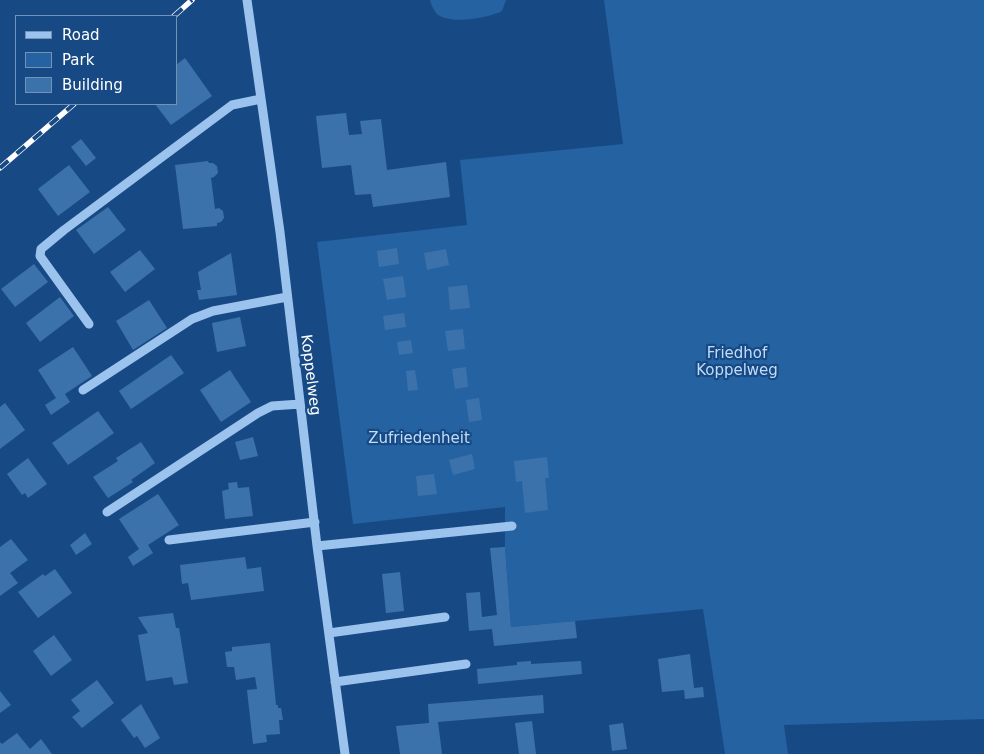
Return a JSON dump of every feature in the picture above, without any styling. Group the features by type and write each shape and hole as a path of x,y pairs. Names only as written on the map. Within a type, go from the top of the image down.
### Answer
{"street":[{"name":"Koppelweg","path":"247,0 345,754"},
{"path":"90,324 40,256 41,249 232,105 261,99"},
{"path":"82,390 192,320 213,311 287,297"},
{"path":"108,512 258,412 272,406 300,404"},
{"path":"168,540 314,522"},
{"path":"317,546 512,526"},
{"path":"329,633 445,617"},
{"path":"335,682 466,664"}],"green space":[{"path":"430,0 506,0 502,11 479,18 460,20 437,14"},
{"name":"Friedhof Koppelweg","path":"604,0 984,0 984,719 784,725 788,754 725,754 703,609 511,627 505,547 505,507 353,524 317,242 467,225 460,160 623,144"}],"building":[{"path":"185,58 212,96 171,125 156,105 178,105 178,63"},
{"path":"346,113 349,135 362,134 360,121 381,119 387,170 446,162 450,197 373,207 371,194 355,195 351,165 322,168 316,116"},
{"path":"81,139 96,158 86,166 71,147"},
{"path":"208,161 217,166 218,173 211,178 215,209 219,208 223,211 224,218 221,222 217,223 217,226 183,229 175,165"},
{"path":"69,165 90,192 58,216 38,189"},
{"path":"108,207 126,230 94,254 76,230"},
{"path":"397,248 399,264 379,267 377,251"},
{"path":"446,249 449,265 427,270 424,253"},
{"path":"140,250 155,269 125,292 110,272"},
{"path":"231,253 237,295 199,300 197,290 201,290 198,272"},
{"path":"34,264 48,282 15,307 1,289"},
{"path":"403,276 406,297 387,300 383,279"},
{"path":"467,285 470,308 450,310 448,287"},
{"path":"60,297 74,316 40,342 26,323"},
{"path":"149,300 167,328 133,350 116,321"},
{"path":"404,313 406,327 385,330 383,316"},
{"path":"240,317 246,346 217,352 212,323"},
{"path":"463,329 465,349 448,351 445,331"},
{"path":"411,340 413,353 399,355 397,342"},
{"path":"73,347 92,376 65,394 70,402 51,415 45,405 56,398 38,370"},
{"path":"171,355 184,373 131,409 119,391"},
{"path":"466,367 468,387 455,389 452,369"},
{"path":"230,370 251,402 221,422 200,390"},
{"path":"415,370 418,390 408,391 406,371"},
{"path":"479,398 482,420 469,422 466,400"},
{"path":"5,403 25,430 0,449 0,407"},
{"path":"98,411 114,433 68,465 52,443"},
{"path":"404,429 404,441 385,442 384,431"},
{"path":"253,437 258,456 240,460 235,442"},
{"path":"141,442 155,463 131,480 133,482 108,498 93,477 118,461 116,458"},
{"path":"472,454 475,469 453,475 449,460"},
{"path":"547,457 549,478 545,478 548,510 525,513 522,481 516,482 514,461"},
{"path":"28,458 47,484 28,498 25,493 22,495 7,474"},
{"path":"434,474 437,494 418,496 416,476"},
{"path":"237,482 238,488 249,487 253,516 225,519 222,491 229,489 228,483"},
{"path":"158,494 179,525 148,545 153,553 133,566 128,557 139,549 119,519"},
{"path":"85,533 92,544 76,555 70,545"},
{"path":"11,539 28,560 10,573 18,583 0,596 0,547"},
{"path":"505,547 511,627 575,621 577,638 494,646 492,629 469,631 466,593 480,592 482,617 497,615 490,548"},
{"path":"245,557 247,569 261,567 264,591 191,600 188,583 182,584 180,565"},
{"path":"55,569 72,593 38,618 18,592 43,574 45,576"},
{"path":"400,572 404,611 386,613 382,574"},
{"path":"173,613 176,628 179,628 188,683 174,685 172,677 146,681 138,635 148,633 138,617"},
{"path":"54,635 72,660 51,676 33,651"},
{"path":"270,643 276,705 278,705 278,708 281,708 283,720 279,720 280,734 266,735 267,742 253,744 247,690 257,689 255,677 236,680 234,667 227,667 225,652 232,651 232,647"},
{"path":"690,654 694,688 703,687 704,697 685,699 684,690 662,692 658,659"},
{"path":"531,661 531,664 581,661 582,674 478,684 477,669 517,665 517,662"},
{"path":"97,680 114,703 82,728 72,717 80,711 71,700"},
{"path":"0,691 11,705 0,713"},
{"path":"543,695 544,713 438,722 442,754 400,754 396,726 429,723 428,704"},
{"path":"141,704 160,738 145,748 137,736 134,738 121,720"},
{"path":"532,721 536,754 519,754 515,723"},
{"path":"623,723 627,749 612,751 609,725"},
{"path":"17,733 30,749 41,739 52,754 0,754 0,742 2,744"}],"railway":[{"path":"175,15 192,0"},
{"path":"0,168 73,105"}],"park label":[{"name":"Zufriedenheit","path":"419,439"}]}
